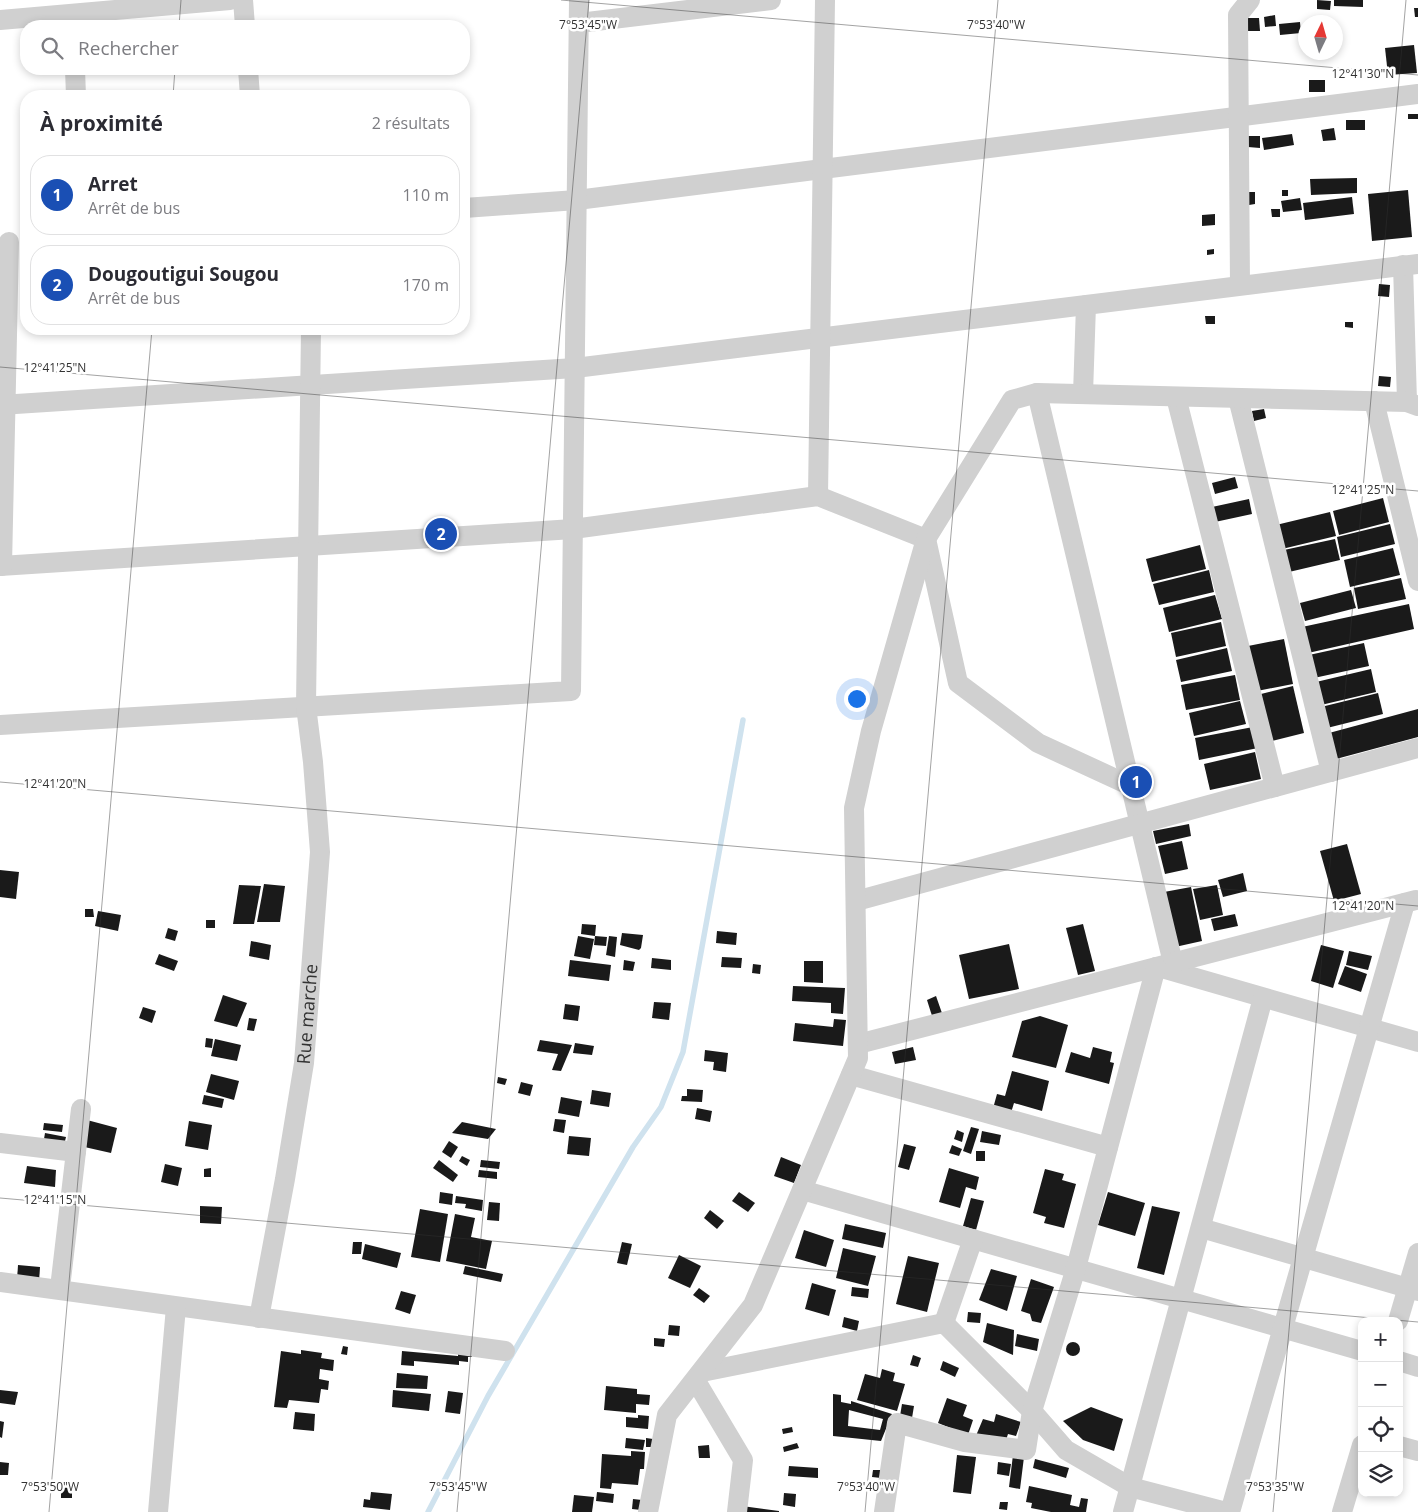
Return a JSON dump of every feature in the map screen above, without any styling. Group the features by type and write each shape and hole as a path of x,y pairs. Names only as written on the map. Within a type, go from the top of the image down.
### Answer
{"street":[{"path":"0,20 230,0"},
{"path":"243,0 245,20"},
{"path":"0,725 571,691 579,0"},
{"path":"579,23 771,0"},
{"path":"818,496 825,0"},
{"path":"1240,285 1238,15 1250,0"},
{"path":"75,75 76,90"},
{"path":"248,75 250,90"},
{"path":"470,208 577,200 1418,94"},
{"path":"12,242 3,405 1,566 573,529 818,496 926,539"},
{"path":"3,405 575,368 1410,264 1413,404 1374,401 1037,393 1012,400 926,539 871,731 854,808 858,1058 753,1305 667,1415 648,1512"},
{"path":"1083,394 1086,305"},
{"name":"Rue marche","path":"259,1318 286,1180 305,1055 320,852 314,762 306,706 311,335"},
{"path":"884,1512 897,1423 965,1442 1026,1450 1032,1411 1076,1268 1108,1147 1165,965 1140,823 1037,393"},
{"path":"1176,397 1275,787"},
{"path":"1238,398 1331,772"},
{"path":"1374,401 1418,582"},
{"path":"926,539 958,683 1038,743 1131,786"},
{"path":"856,901 1418,748"},
{"path":"858,1044 1412,901"},
{"path":"944,1323 1032,1411 1066,1450 1130,1487 1228,1512 1304,1258 1369,1028 1412,901"},
{"path":"1165,965 1263,998 1418,1042"},
{"path":"1123,1512 1263,998"},
{"path":"851,1075 1108,1147"},
{"path":"60,1288 81,1109"},
{"path":"0,1143 76,1152"},
{"path":"802,1190 1358,1349"},
{"path":"1201,1228 1413,1289"},
{"path":"944,1323 973,1239"},
{"path":"1400,1317 1413,1289 1418,1253"},
{"path":"0,1282 60,1288 176,1307 505,1351"},
{"path":"158,1512 176,1307"},
{"path":"699,1376 944,1323"},
{"path":"1402,1362 1418,1367"},
{"path":"699,1376 743,1460 737,1512"},
{"path":"1403,1447 1418,1451"},
{"path":"1342,1512 1360,1452"}],"building":[{"path":"1317,0 1331,1 1330,10 1317,9"},
{"path":"1334,0 1363,0 1363,7 1334,6"},
{"path":"1414,8 1418,8 1418,17 1415,17"},
{"path":"1275,15 1276,26 1265,27 1264,17"},
{"path":"1244,18 1259,18 1260,31 1244,31"},
{"path":"1298,22 1298,33 1280,35 1279,24"},
{"path":"1414,45 1417,73 1388,75 1385,48"},
{"path":"1309,80 1325,80 1325,92 1309,92"},
{"path":"1408,114 1418,114 1418,119 1408,119"},
{"path":"1346,120 1365,120 1365,130 1346,130"},
{"path":"1334,128 1336,140 1323,141 1321,130"},
{"path":"1292,134 1294,145 1264,150 1262,138"},
{"path":"1248,136 1260,136 1260,148 1248,147"},
{"path":"1357,178 1357,193 1311,195 1310,179"},
{"path":"1282,190 1288,190 1288,196 1282,196"},
{"path":"1408,190 1412,237 1372,241 1368,194"},
{"path":"1249,192 1255,192 1255,204 1249,205"},
{"path":"1352,197 1354,214 1305,220 1303,203"},
{"path":"1300,198 1302,210 1283,212 1281,201"},
{"path":"1271,209 1280,209 1280,217 1272,217"},
{"path":"1215,214 1215,225 1202,226 1202,215"},
{"path":"1214,249 1214,254 1207,255 1207,250"},
{"path":"1379,284 1390,285 1389,297 1378,296"},
{"path":"1205,316 1215,316 1215,324 1206,324"},
{"path":"1345,322 1353,322 1353,328 1345,327"},
{"path":"1379,376 1391,377 1390,387 1378,386"},
{"path":"1264,409 1266,418 1254,421 1252,411"},
{"path":"1235,477 1238,488 1215,494 1212,483"},
{"path":"1383,498 1389,522 1339,535 1333,511"},
{"path":"1249,499 1252,514 1215,522 1212,507"},
{"path":"1330,512 1336,536 1282,549 1276,525"},
{"path":"1390,524 1395,544 1341,557 1337,537"},
{"path":"1335,539 1340,560 1289,572 1284,550"},
{"path":"1200,545 1206,569 1152,582 1146,559"},
{"path":"1393,548 1400,575 1350,587 1344,560"},
{"path":"1209,570 1214,592 1159,605 1153,584"},
{"path":"1401,578 1406,599 1358,609 1354,588"},
{"path":"1351,590 1356,608 1305,621 1300,603"},
{"path":"1215,595 1222,619 1169,632 1163,608"},
{"path":"1409,604 1414,629 1308,653 1302,627"},
{"path":"1221,622 1226,646 1176,657 1171,633"},
{"path":"1284,639 1293,684 1257,691 1248,646"},
{"path":"1364,643 1369,666 1314,678 1309,655"},
{"path":"1227,648 1232,671 1181,682 1176,660"},
{"path":"1371,669 1376,692 1321,705 1316,682"},
{"path":"1235,675 1240,700 1186,710 1181,685"},
{"path":"1293,686 1304,733 1272,741 1261,694"},
{"path":"1378,693 1383,714 1327,728 1321,707"},
{"path":"1240,701 1246,724 1194,736 1189,713"},
{"path":"1418,709 1418,737 1336,759 1329,733"},
{"path":"1253,727 1258,748 1199,760 1195,738"},
{"path":"1255,752 1261,779 1210,790 1204,764"},
{"path":"1189,824 1191,836 1156,844 1153,831"},
{"path":"1182,841 1188,869 1165,874 1158,846"},
{"path":"1347,844 1361,894 1334,901 1320,851"},
{"path":"0,870 19,872 16,899 0,897"},
{"path":"1243,873 1247,891 1223,897 1218,880"},
{"path":"264,884 285,886 280,922 257,922"},
{"path":"239,885 261,886 254,924 233,924"},
{"path":"1217,885 1223,915 1200,920 1193,889"},
{"path":"1191,887 1202,941 1175,947 1164,892"},
{"path":"85,909 93,909 94,917 85,917"},
{"path":"98,911 121,915 118,931 95,926"},
{"path":"1235,914 1238,926 1214,931 1211,919"},
{"path":"206,920 215,920 215,928 206,928"},
{"path":"582,924 596,925 595,936 581,934"},
{"path":"1083,924 1095,971 1078,975 1066,928"},
{"path":"168,928 178,931 175,941 165,938"},
{"path":"717,931 737,933 736,945 716,943"},
{"path":"622,933 643,935 641,948 639,950 620,945"},
{"path":"578,936 594,939 590,959 574,956"},
{"path":"595,936 607,937 606,946 594,945"},
{"path":"609,936 617,937 615,957 606,955"},
{"path":"251,941 271,945 269,960 249,956"},
{"path":"1009,944 1019,989 969,999 959,955"},
{"path":"1321,945 1344,951 1333,988 1311,981"},
{"path":"1349,951 1372,956 1368,970 1346,965"},
{"path":"159,954 178,961 174,971 155,964"},
{"path":"722,957 742,958 741,968 721,967"},
{"path":"652,958 671,960 671,970 651,968"},
{"path":"570,960 611,965 609,981 568,976"},
{"path":"624,960 635,962 633,971 623,970"},
{"path":"804,961 823,961 823,983 804,982"},
{"path":"753,964 761,965 760,974 752,973"},
{"path":"1345,966 1367,974 1361,992 1338,984"},
{"path":"793,986 845,988 843,1014 831,1013 831,1003 792,1001"},
{"path":"223,995 247,1003 237,1027 214,1021"},
{"path":"936,996 943,1016 933,1019 927,1000"},
{"path":"654,1002 671,1003 669,1020 652,1018"},
{"path":"565,1004 580,1006 578,1021 563,1019"},
{"path":"143,1007 156,1011 152,1023 139,1018"},
{"path":"1040,1016 1068,1025 1056,1068 1012,1057 1022,1021"},
{"path":"249,1018 257,1019 254,1031 247,1030"},
{"path":"834,1019 846,1020 843,1046 793,1041 795,1023 833,1027"},
{"path":"206,1038 213,1039 212,1048 205,1047"},
{"path":"215,1039 241,1045 237,1061 211,1056"},
{"path":"540,1040 572,1045 561,1071 552,1070 558,1054 537,1051"},
{"path":"575,1043 594,1046 592,1055 573,1053"},
{"path":"913,1047 916,1060 895,1064 892,1052"},
{"path":"1093,1047 1112,1052 1110,1062 1114,1063 1109,1084 1065,1072 1071,1052 1090,1058"},
{"path":"705,1050 728,1053 726,1072 713,1070 714,1062 704,1061"},
{"path":"1012,1071 1049,1081 1042,1111 1014,1103 1010,1116 992,1112 997,1094 1005,1096"},
{"path":"211,1074 239,1081 234,1100 206,1092"},
{"path":"498,1077 507,1079 505,1085 497,1083"},
{"path":"521,1082 533,1085 530,1096 518,1093"},
{"path":"687,1089 703,1090 702,1102 681,1101 682,1096 687,1096"},
{"path":"592,1090 611,1093 609,1107 590,1104"},
{"path":"204,1095 224,1099 222,1108 202,1104"},
{"path":"561,1097 582,1101 579,1117 558,1113"},
{"path":"697,1108 712,1111 710,1122 695,1119"},
{"path":"555,1119 566,1120 564,1133 553,1131"},
{"path":"87,1120 117,1128 111,1153 80,1146"},
{"path":"189,1121 212,1125 208,1150 185,1146"},
{"path":"462,1122 496,1129 488,1139 452,1133"},
{"path":"44,1123 63,1125 62,1132 43,1130"},
{"path":"971,1127 979,1129 971,1154 963,1151"},
{"path":"957,1130 964,1133 962,1142 954,1139"},
{"path":"982,1131 1001,1135 999,1145 980,1142"},
{"path":"45,1133 66,1137 63,1149 43,1145"},
{"path":"569,1136 591,1138 589,1156 567,1154"},
{"path":"449,1141 458,1147 451,1158 442,1152"},
{"path":"904,1144 916,1147 909,1170 898,1167"},
{"path":"952,1145 962,1149 959,1156 949,1153"},
{"path":"976,1151 985,1151 985,1161 976,1161"},
{"path":"462,1156 470,1160 467,1166 459,1161"},
{"path":"781,1157 801,1165 794,1183 774,1176"},
{"path":"439,1160 458,1175 453,1182 433,1168"},
{"path":"481,1160 500,1162 499,1169 480,1167"},
{"path":"165,1164 182,1168 178,1186 161,1182"},
{"path":"27,1166 56,1170 55,1187 24,1183"},
{"path":"211,1168 211,1177 204,1177 204,1169"},
{"path":"949,1168 979,1177 976,1190 966,1187 960,1208 939,1202"},
{"path":"1045,1169 1064,1174 1062,1180 1076,1184 1064,1228 1044,1223 1046,1217 1033,1213"},
{"path":"479,1170 497,1172 497,1179 478,1177"},
{"path":"440,1192 453,1194 452,1205 439,1203"},
{"path":"739,1192 755,1203 748,1212 732,1201"},
{"path":"1108,1192 1145,1203 1135,1236 1098,1225"},
{"path":"456,1196 483,1200 482,1211 465,1208 466,1204 455,1203"},
{"path":"971,1198 984,1201 976,1230 963,1226"},
{"path":"489,1202 500,1203 499,1221 487,1220"},
{"path":"200,1206 222,1207 221,1224 200,1223"},
{"path":"1152,1206 1180,1212 1164,1275 1137,1268"},
{"path":"420,1209 448,1214 440,1262 411,1257"},
{"path":"710,1210 724,1221 717,1229 704,1218"},
{"path":"455,1214 475,1218 471,1237 492,1241 486,1269 446,1261"},
{"path":"845,1224 886,1233 883,1248 842,1239"},
{"path":"804,1230 834,1240 826,1267 795,1258"},
{"path":"353,1242 362,1242 361,1254 352,1254"},
{"path":"622,1242 632,1244 627,1265 617,1263"},
{"path":"365,1244 401,1253 397,1268 362,1259"},
{"path":"843,1248 876,1256 868,1286 836,1278"},
{"path":"679,1255 701,1266 690,1288 668,1278"},
{"path":"908,1256 939,1263 927,1312 896,1304"},
{"path":"18,1265 40,1267 39,1282 17,1280"},
{"path":"465,1266 503,1274 501,1282 463,1274"},
{"path":"991,1269 1017,1276 1007,1311 979,1300"},
{"path":"1031,1279 1054,1287 1041,1323 1032,1321 1030,1314 1021,1311"},
{"path":"812,1283 836,1290 829,1316 805,1309"},
{"path":"852,1287 869,1289 868,1298 851,1296"},
{"path":"699,1288 710,1296 704,1303 693,1295"},
{"path":"401,1291 416,1295 410,1314 395,1309"},
{"path":"968,1312 981,1313 980,1323 967,1322"},
{"path":"844,1317 859,1321 857,1331 842,1327"},
{"path":"987,1323 1014,1330 1013,1355 983,1342"},
{"path":"669,1325 680,1326 679,1336 668,1335"},
{"path":"1017,1334 1039,1339 1037,1351 1015,1346"},
{"path":"654,1338 665,1339 664,1347 654,1346"},
{"path":"1070,1342 1076,1342 1080,1349 1076,1356 1070,1356 1066,1352 1066,1346"},
{"path":"343,1346 348,1347 347,1355 341,1354"},
{"path":"301,1350 322,1353 321,1358 334,1360 333,1371 320,1369 319,1379 329,1381 328,1390 321,1389 319,1403 289,1400 287,1408 274,1407 281,1351 301,1354"},
{"path":"402,1351 458,1356 458,1353 472,1354 472,1357 468,1357 468,1362 459,1361 459,1365 414,1361 414,1366 401,1365"},
{"path":"913,1355 921,1358 918,1367 910,1365"},
{"path":"943,1361 959,1368 955,1377 940,1370"},
{"path":"882,1369 895,1373 893,1381 905,1384 897,1411 857,1400 865,1374 880,1378"},
{"path":"397,1373 428,1376 427,1389 396,1388"},
{"path":"606,1386 637,1389 637,1394 650,1395 649,1405 636,1404 636,1413 604,1410"},
{"path":"0,1390 18,1392 15,1405 0,1403"},
{"path":"393,1390 431,1394 429,1411 392,1407"},
{"path":"448,1391 463,1393 460,1414 445,1412"},
{"path":"833,1394 841,1395 841,1402 851,1404 851,1401 892,1414 881,1441 833,1436","holes":["849,1410 883,1419 880,1430 848,1426"]},
{"path":"947,1398 967,1405 963,1416 973,1420 968,1435 938,1423"},
{"path":"902,1404 914,1406 912,1418 900,1416"},
{"path":"1091,1407 1123,1419 1114,1451 1083,1440 1063,1421"},
{"path":"295,1412 315,1414 314,1431 293,1429"},
{"path":"996,1414 1021,1422 1016,1436 1008,1434 1004,1446 975,1438 983,1419 994,1422"},
{"path":"638,1415 649,1416 648,1429 626,1427 626,1417 638,1418"},
{"path":"0,1421 4,1422 2,1438 0,1437"},
{"path":"792,1427 793,1432 783,1434 782,1429"},
{"path":"626,1438 645,1440 643,1450 625,1448"},
{"path":"646,1438 653,1439 652,1447 646,1447"},
{"path":"797,1443 799,1448 784,1452 783,1447"},
{"path":"709,1445 710,1458 699,1458 698,1446"},
{"path":"631,1451 645,1452 644,1469 640,1469 638,1485 612,1483 611,1489 600,1488 602,1454 631,1456"},
{"path":"957,1455 976,1457 971,1494 953,1492"},
{"path":"1013,1455 1024,1457 1020,1489 1009,1487"},
{"path":"1035,1459 1069,1468 1066,1478 1033,1468"},
{"path":"0,1462 9,1463 8,1475 0,1475"},
{"path":"998,1462 1011,1464 1009,1476 997,1474"},
{"path":"789,1466 818,1468 818,1478 788,1476"},
{"path":"873,1470 881,1470 881,1478 872,1477"},
{"path":"61,1486 72,1486 72,1498 61,1498"},
{"path":"1029,1486 1072,1495 1070,1505 1079,1507 1081,1498 1088,1499 1086,1512 1051,1512 1031,1508 1032,1503 1026,1502"},
{"path":"371,1492 392,1494 390,1510 363,1507 364,1499 370,1500"},
{"path":"597,1492 614,1494 613,1503 596,1501"},
{"path":"784,1493 796,1494 795,1507 783,1505"},
{"path":"574,1495 594,1497 592,1512 572,1512"},
{"path":"633,1499 642,1500 641,1510 632,1509"},
{"path":"1000,1502 1008,1502 1007,1510 999,1509"},
{"path":"742,1506 779,1511 779,1512 741,1512"}],"waterway":[{"path":"428,1512 488,1396 633,1147 661,1107 683,1052 743,720"}],"place":[{"name":"Dougoutigui Sougou","path":"441,534"},
{"name":"Arret","path":"1136,782"}]}
